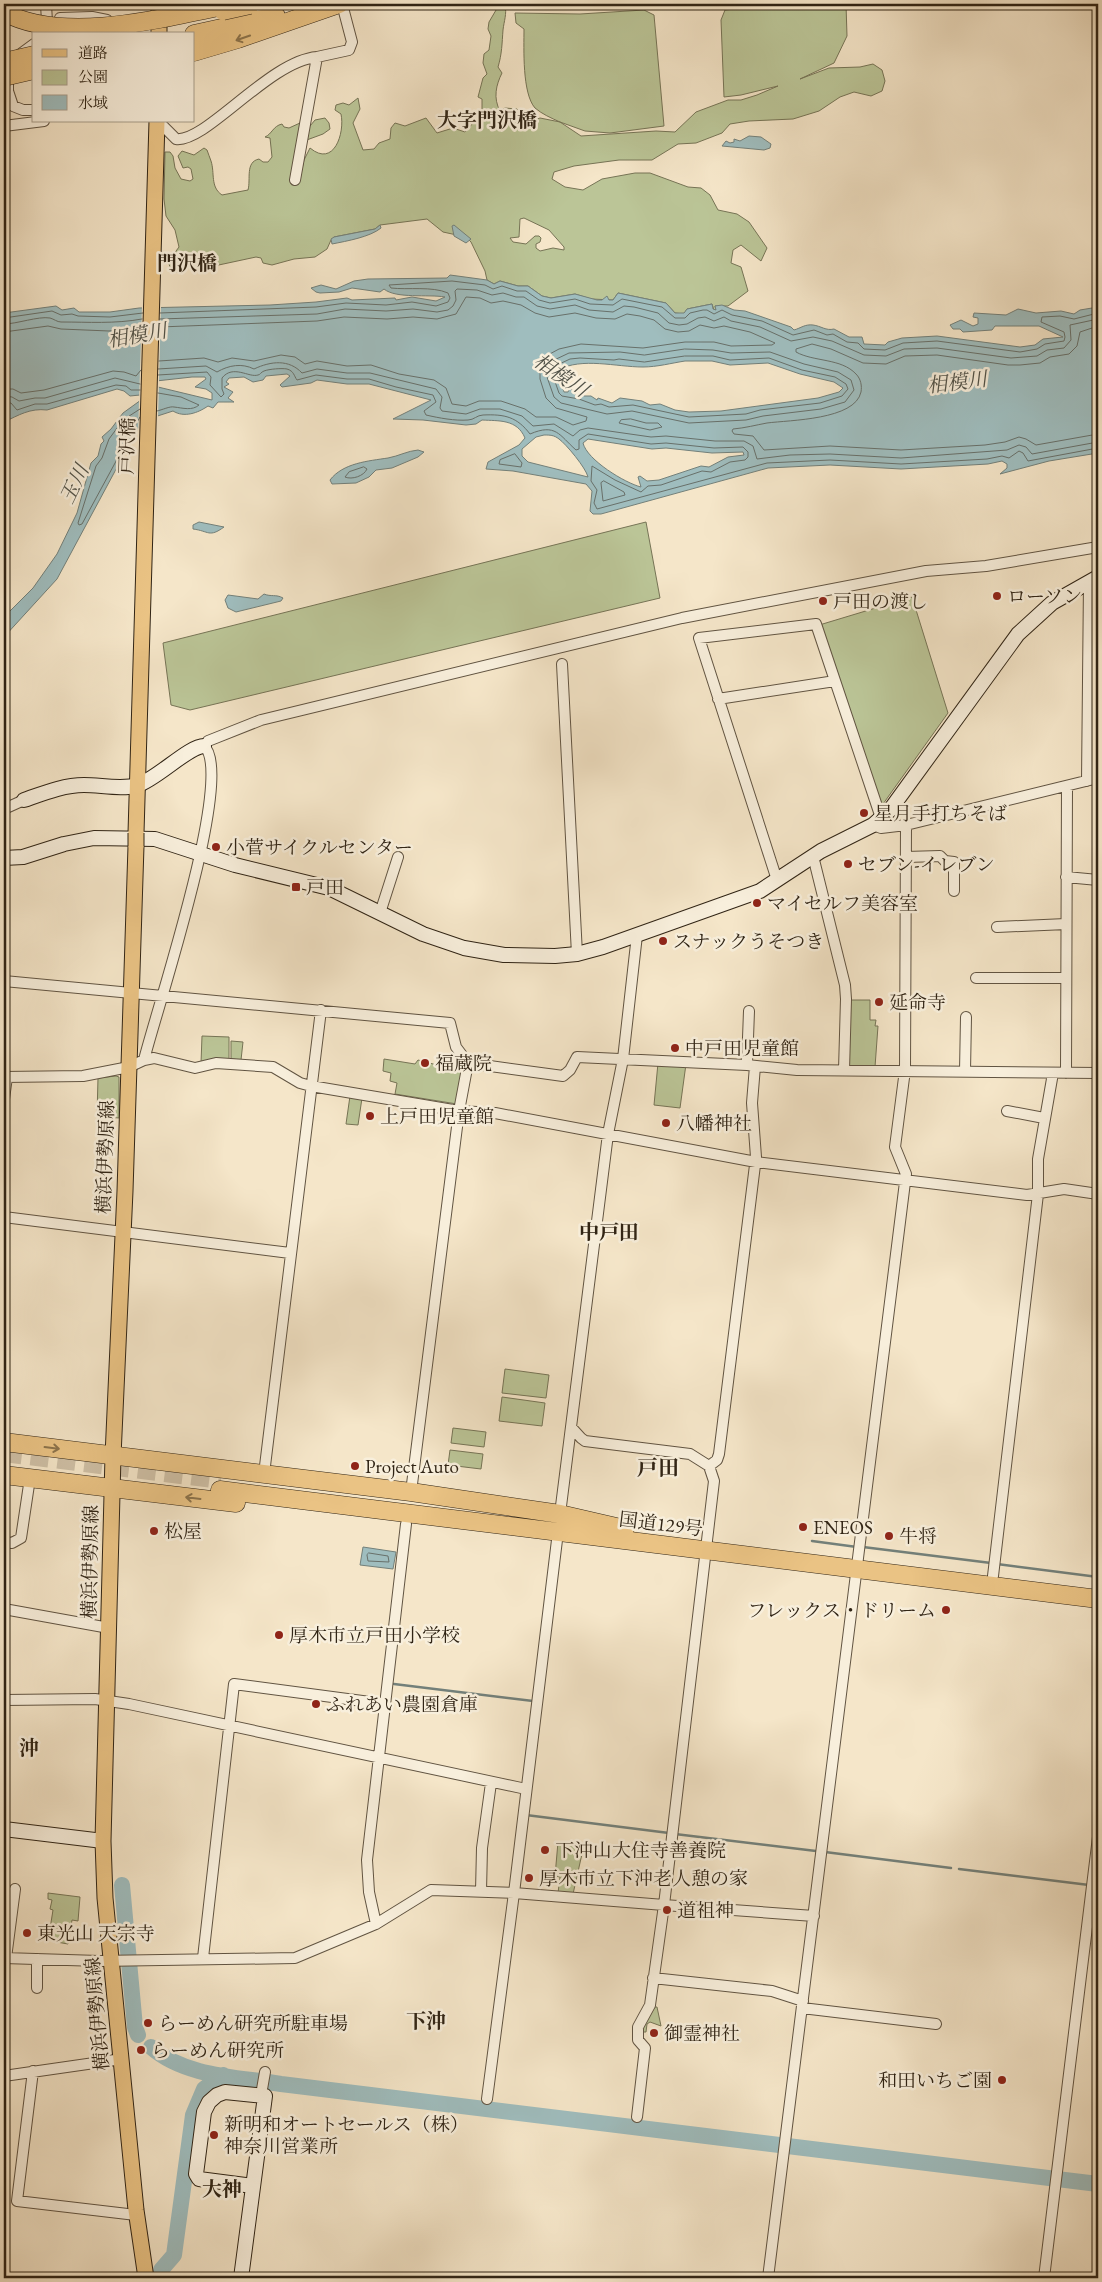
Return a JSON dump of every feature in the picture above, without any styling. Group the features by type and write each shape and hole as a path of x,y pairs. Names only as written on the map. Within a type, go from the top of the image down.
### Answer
{"highway":[{"path":"4,12 39,26 76,28 248,8 332,4"},
{"path":"195,52 340,4"},
{"path":"133,32 248,8"},
{"path":"195,34 248,8"},
{"path":"6,70 32,56"},
{"path":"6,70 32,70"},
{"path":"6,70 32,82"},
{"path":"4,1442 411,1492 560,1514 624,1535"},
{"path":"4,1475 406,1524 557,1540 624,1535"},
{"name":"国道129号","path":"220,1485 708,1545 858,1555 994,1567 1098,1589"},
{"name":"国道129号","path":"858,1555 1098,1599"}],"main road":[{"path":"159,4 159,27"},
{"name":"戸沢橋","path":"138,779 158,122"},
{"name":"横浜伊勢原線","path":"138,779 129,1067 112,1456 103,1841 105,1898 123,1959 122,2059 136,2215 146,2278"}],"street":[{"path":"6,4 24,12 46,17 92,17 159,27 215,14 279,4"},
{"path":"44,32 46,4"},
{"path":"159,122 176,138 189,136 206,127 284,68 305,58 349,50 352,42 340,4"},
{"path":"32,45 20,53 6,70 8,72 10,101 17,109 32,110"},
{"path":"295,180 318,57"},
{"path":"4,126 36,122"},
{"path":"4,805 62,788 156,777 190,751 261,720 667,621 926,572 986,566 1098,547"},
{"path":"4,858 23,857 84,839 109,837 155,839 201,855 329,888 423,934 464,948 504,955 577,954 637,935 760,891 813,856 877,822 890,810 1018,634 1052,603 1094,580 1094,630 1087,781"},
{"path":"777,880 699,638 816,624 877,822 881,828 906,825 1098,778"},
{"path":"562,664 577,954"},
{"path":"718,699 834,681"},
{"path":"144,1060 201,855 210,799 210,755 206,744"},
{"path":"1066,786 1066,1073"},
{"path":"4,809 24,800"},
{"path":"768,2278 905,1179 905,1170 895,1147 905,1070 906,825"},
{"path":"813,856 845,985 844,1070"},
{"path":"906,857 940,856 945,861 958,862 954,891"},
{"path":"380,913 397,870 398,857"},
{"path":"1066,877 1098,880"},
{"path":"997,928 1066,924"},
{"path":"560,1514 608,1134 623,1059 637,935"},
{"path":"982,980 1020,981 1066,978"},
{"path":"4,981 450,1023 456,1047 465,1062 563,1076 570,1070 577,1057 751,1065 797,1070 1098,1073"},
{"path":"264,1474 321,1010"},
{"path":"709,1466 717,1460 719,1454 756,1162 749,1011"},
{"path":"964,1022 965,1072"},
{"path":"4,1099 5,1077 83,1076 129,1067 144,1060 160,1059 195,1068 216,1063 273,1067 300,1083 311,1086 458,1111 495,1112 756,1162 1027,1194 1064,1189 1098,1194"},
{"path":"411,1492 458,1111 468,1063"},
{"path":"994,1567 1038,1194 1038,1159 1053,1073"},
{"path":"1007,1111 1044,1118"},
{"path":"4,1217 290,1253"},
{"path":"571,1427 581,1438 586,1440 690,1454 709,1466 713,1475 714,1487 708,1545 664,1905 650,2005 640,2023 637,2034 638,2040 645,2048 637,2117"},
{"path":"4,1542 12,1543 21,1538 30,1478"},
{"path":"376,1924 367,1860 406,1524"},
{"path":"488,2099 523,1815 523,1788 557,1540"},
{"path":"4,1610 109,1628"},
{"path":"203,1958 234,1684 385,1704"},
{"path":"4,1700 107,1701 491,1783 523,1788"},
{"path":"481,1891 482,1848 491,1783"},
{"path":"4,1829 103,1841"},
{"path":"1044,2278 1098,1838"},
{"path":"15,1889 5,1958 295,1958 376,1924 430,1890 514,1893 814,1916"},
{"path":"36,1959 37,1988"},
{"path":"653,1978 772,1991 803,2004 936,2024"},
{"path":"4,2076 122,2059"},
{"path":"33,2071 17,2201 136,2215"},
{"path":"241,2278 265,2096 262,2092 265,2074"},
{"path":"253,2186 199,2179 196,2174 204,2112 209,2102 225,2092 262,2092"}],"green space":[{"path":"787,4 846,4 847,36 834,63 800,79 829,68 860,67 873,64 882,70 885,81 882,91 871,96 854,92 840,97 819,111 793,119 730,124 722,133 696,143 678,144 652,160 619,160 574,166 554,172 552,179 565,187 583,190 602,179 635,173 650,173 688,187 701,188 710,195 718,210 737,214 749,222 767,248 761,261 741,245 733,250 731,263 741,267 748,291 728,306 715,306 716,310 714,310 712,304 687,309 684,314 675,313 666,303 618,293 613,300 591,299 575,294 551,298 542,296 528,286 518,286 500,281 494,284 487,280 485,271 471,242 466,237 443,232 427,219 380,225 375,229 334,237 327,249 315,257 294,259 272,265 263,263 261,258 256,257 214,266 204,266 187,260 180,272 175,272 168,262 179,247 175,230 166,216 164,199 165,152 170,152 173,156 175,168 181,179 190,181 193,179 191,169 188,167 183,168 178,156 182,151 194,155 204,148 207,150 211,160 214,184 222,195 248,190 249,172 252,164 259,159 263,162 268,162 272,157 270,138 265,137 277,126 282,124 284,127 289,128 300,123 310,126 315,120 325,118 329,123 330,129 323,134 304,141 299,182 304,160 310,148 318,153 326,154 336,146 342,122 341,114 335,110 336,105 343,103 349,105 358,98 360,109 353,123 363,150 374,149 379,143 390,139 391,128 395,123 405,126 426,118 437,133 453,128 465,132 482,113 482,99 478,97 483,78 487,74 483,63 484,54 489,50 491,36 488,29 489,22 499,5 505,5 506,11 498,67 502,73 496,92 498,106 500,111 505,108 517,109 525,118 532,121 540,118 560,122 581,136 656,131 675,132 696,112 728,100 741,100 757,95 778,86 724,97 721,20 725,10","holes":["524,218 549,230 564,247 564,250 553,248 540,251 536,248 536,244 540,242 541,238 539,236 535,236 526,244 513,242 510,238 519,237 520,219"]},
{"path":"644,10 654,15 664,126 610,133 585,131 560,122 535,108 526,82 524,29 516,23 515,13 580,14"},
{"path":"646,522 660,598 190,710 171,705 163,643"},
{"path":"912,597 948,713 883,804 878,804 816,626"},
{"path":"850,1000 870,1000 870,1020 876,1020 875,1026 878,1026 875,1067 849,1066"},
{"path":"202,1036 229,1037 229,1059 201,1063"},
{"path":"231,1041 243,1042 241,1060 231,1059"},
{"path":"384,1059 415,1064 418,1060 452,1069 452,1066 464,1068 457,1104 395,1094 397,1083 390,1081 391,1073 383,1071"},
{"path":"658,1063 686,1064 680,1108 654,1105"},
{"path":"119,1077 119,1118 97,1116 98,1078"},
{"path":"350,1096 362,1098 358,1125 346,1124"},
{"path":"505,1369 549,1375 546,1398 502,1393"},
{"path":"502,1397 545,1403 542,1426 499,1421"},
{"path":"453,1428 486,1432 484,1447 451,1443"},
{"path":"450,1450 483,1454 481,1469 448,1465"},
{"path":"558,1842 584,1845 573,1894 558,1893 560,1877 555,1876"},
{"path":"48,1893 80,1897 78,1921 72,1920 68,1944 51,1941 51,1936 49,1935 53,1910 50,1909 52,1900 48,1899"},
{"path":"654,2007 657,2007 661,2026 650,2022 647,2024 646,2032 641,2032"}],"water":[{"path":"749,136 761,137 771,144 770,148 764,150 722,146 726,141 734,142 734,139 740,141"},
{"path":"380,225 381,228 371,234 332,244 331,239 334,237 375,229"},
{"path":"454,225 471,239 466,243 454,236 452,226"},
{"name":"相模川","path":"450,275 487,280 494,284 500,281 518,286 528,286 542,296 551,298 575,294 597,300 602,300 607,296 609,300 613,300 618,293 666,303 675,313 684,313 687,309 712,304 713,309 716,310 715,306 722,305 734,310 745,311 791,327 794,330 813,325 834,329 849,337 862,337 864,344 885,345 888,342 902,338 937,336 1020,347 1035,345 1043,339 1063,337 1039,326 995,326 992,330 963,332 960,329 953,329 950,325 961,320 973,326 978,324 978,318 973,317 974,313 1006,315 1018,309 1036,313 1061,311 1074,314 1080,310 1098,307 1096,313 1098,315 1098,453 1049,461 1000,474 1007,468 1007,464 1002,461 988,464 901,469 830,465 768,468 601,514 593,514 590,511 592,491 586,484 513,471 486,469 488,462 519,445 525,438 517,427 507,422 482,420 476,424 466,425 393,419 431,400 369,384 347,384 317,380 311,383 282,387 280,385 290,376 287,374 266,376 263,380 253,382 244,377 229,378 226,382 229,384 224,387 233,392 228,398 234,402 218,402 213,408 208,406 191,414 173,411 142,421 57,579 4,637 4,617 33,588 57,554 77,513 91,463 98,456 101,444 104,441 102,437 111,429 123,413 141,400 140,395 130,396 124,391 117,389 47,410 30,411 4,422 4,412 10,407 4,408 4,313 56,306 62,310 74,308 79,312 110,312 139,308 270,305 347,298 352,300 395,298 396,300 412,297 436,301 445,297 396,294 384,289 380,292 352,288 339,292 320,293 311,288 321,285 336,289 354,281 368,279 447,278","holes":["685,361 712,361 730,365 768,363 800,374 834,382 843,388 839,392 818,398 721,411 689,412 675,410 660,404 650,405 642,401 620,398 612,403 598,398 597,400 591,396 584,396 575,381 574,386 578,395 570,388 568,392 564,392 558,374 558,370 567,366 588,363 633,367 659,366","205,377 206,379 195,387 206,389 212,393 212,400 158,387 156,381","550,435 559,439 575,456 588,477 528,462 522,456 522,449 536,437","588,439 652,449 666,448 712,453 743,452 744,455 728,457 709,467 701,466 659,480 647,481 640,476 638,477 641,487 626,481 608,470 586,450 583,443"]},
{"path":"418,450 424,452 418,457 392,468 376,470 369,477 356,483 332,484 330,480 335,474 349,466"},
{"path":"199,522 224,527 212,533 193,529 193,525"},
{"path":"264,594 283,598 281,601 236,612 228,608 225,600 228,595 258,599"},
{"path":"363,1547 396,1552 393,1569 360,1565"}],"pier":[{"path":"142,306 161,306 158,418 144,423 138,434"}],"waterway":[{"path":"812,1541 857,1547"},
{"path":"863,1547 991,1563"},
{"path":"997,1564 1098,1577"},
{"path":"394,1684 533,1701"},
{"path":"526,1815 669,1833"},
{"path":"675,1834 816,1851"},
{"path":"825,1852 951,1868"},
{"path":"959,1869 1089,1885"},
{"path":"122,1885 135,2027 138,2035"},
{"path":"151,2047 165,2057 180,2064 196,2070 230,2077 1098,2184"},
{"path":"161,2270 174,2255 193,2115 204,2089 223,2075"}],"tunnel":[{"path":"4,1453 221,1480"}],"place":[{"name":"ローソン","path":"997,596"},
{"name":"戸田の渡し","path":"823,601"},
{"name":"星月手打ちそば","path":"864,813"},
{"name":"小菅サイクルセンター","path":"216,847"},
{"name":"セブン-イレブン","path":"848,864"},
{"name":"戸田","path":"296,887"},
{"name":"マイセルフ美容室","path":"757,903"},
{"name":"スナックうそつき","path":"663,941"},
{"name":"延命寺","path":"879,1002"},
{"name":"中戸田児童館","path":"675,1048"},
{"name":"福蔵院","path":"425,1063"},
{"name":"上戸田児童館","path":"370,1116"},
{"name":"八幡神社","path":"666,1123"},
{"name":"Project Auto","path":"355,1466"},
{"name":"ENEOS","path":"803,1527"},
{"name":"松屋","path":"154,1531"},
{"name":"牛将","path":"889,1536"},
{"name":"フレックス・ドリーム","path":"946,1610"},
{"name":"厚木市立戸田小学校","path":"279,1635"},
{"name":"ふれあい農園倉庫","path":"316,1704"},
{"name":"下沖山大住寺善養院","path":"545,1850"},
{"name":"厚木市立下沖老人憩の家","path":"529,1878"},
{"name":"道祖神","path":"667,1910"},
{"name":"東光山 天宗寺","path":"27,1933"},
{"name":"らーめん研究所駐車場","path":"148,2023"},
{"name":"御霊神社","path":"654,2033"},
{"name":"らーめん研究所","path":"141,2050"},
{"name":"和田いちご園","path":"1002,2080"},
{"name":"新明和オートセールス（株） 神奈川営業所","path":"214,2135"}],"district":[{"name":"大字門沢橋","path":"487,120"},
{"name":"門沢橋","path":"187,263"},
{"name":"中戸田","path":"609,1232"},
{"name":"戸田","path":"658,1467"},
{"name":"沖","path":"29,1748"},
{"name":"下沖","path":"426,2021"},
{"name":"大神","path":"222,2189"}],"water label":[{"name":"玉川","path":"74,484"}]}
